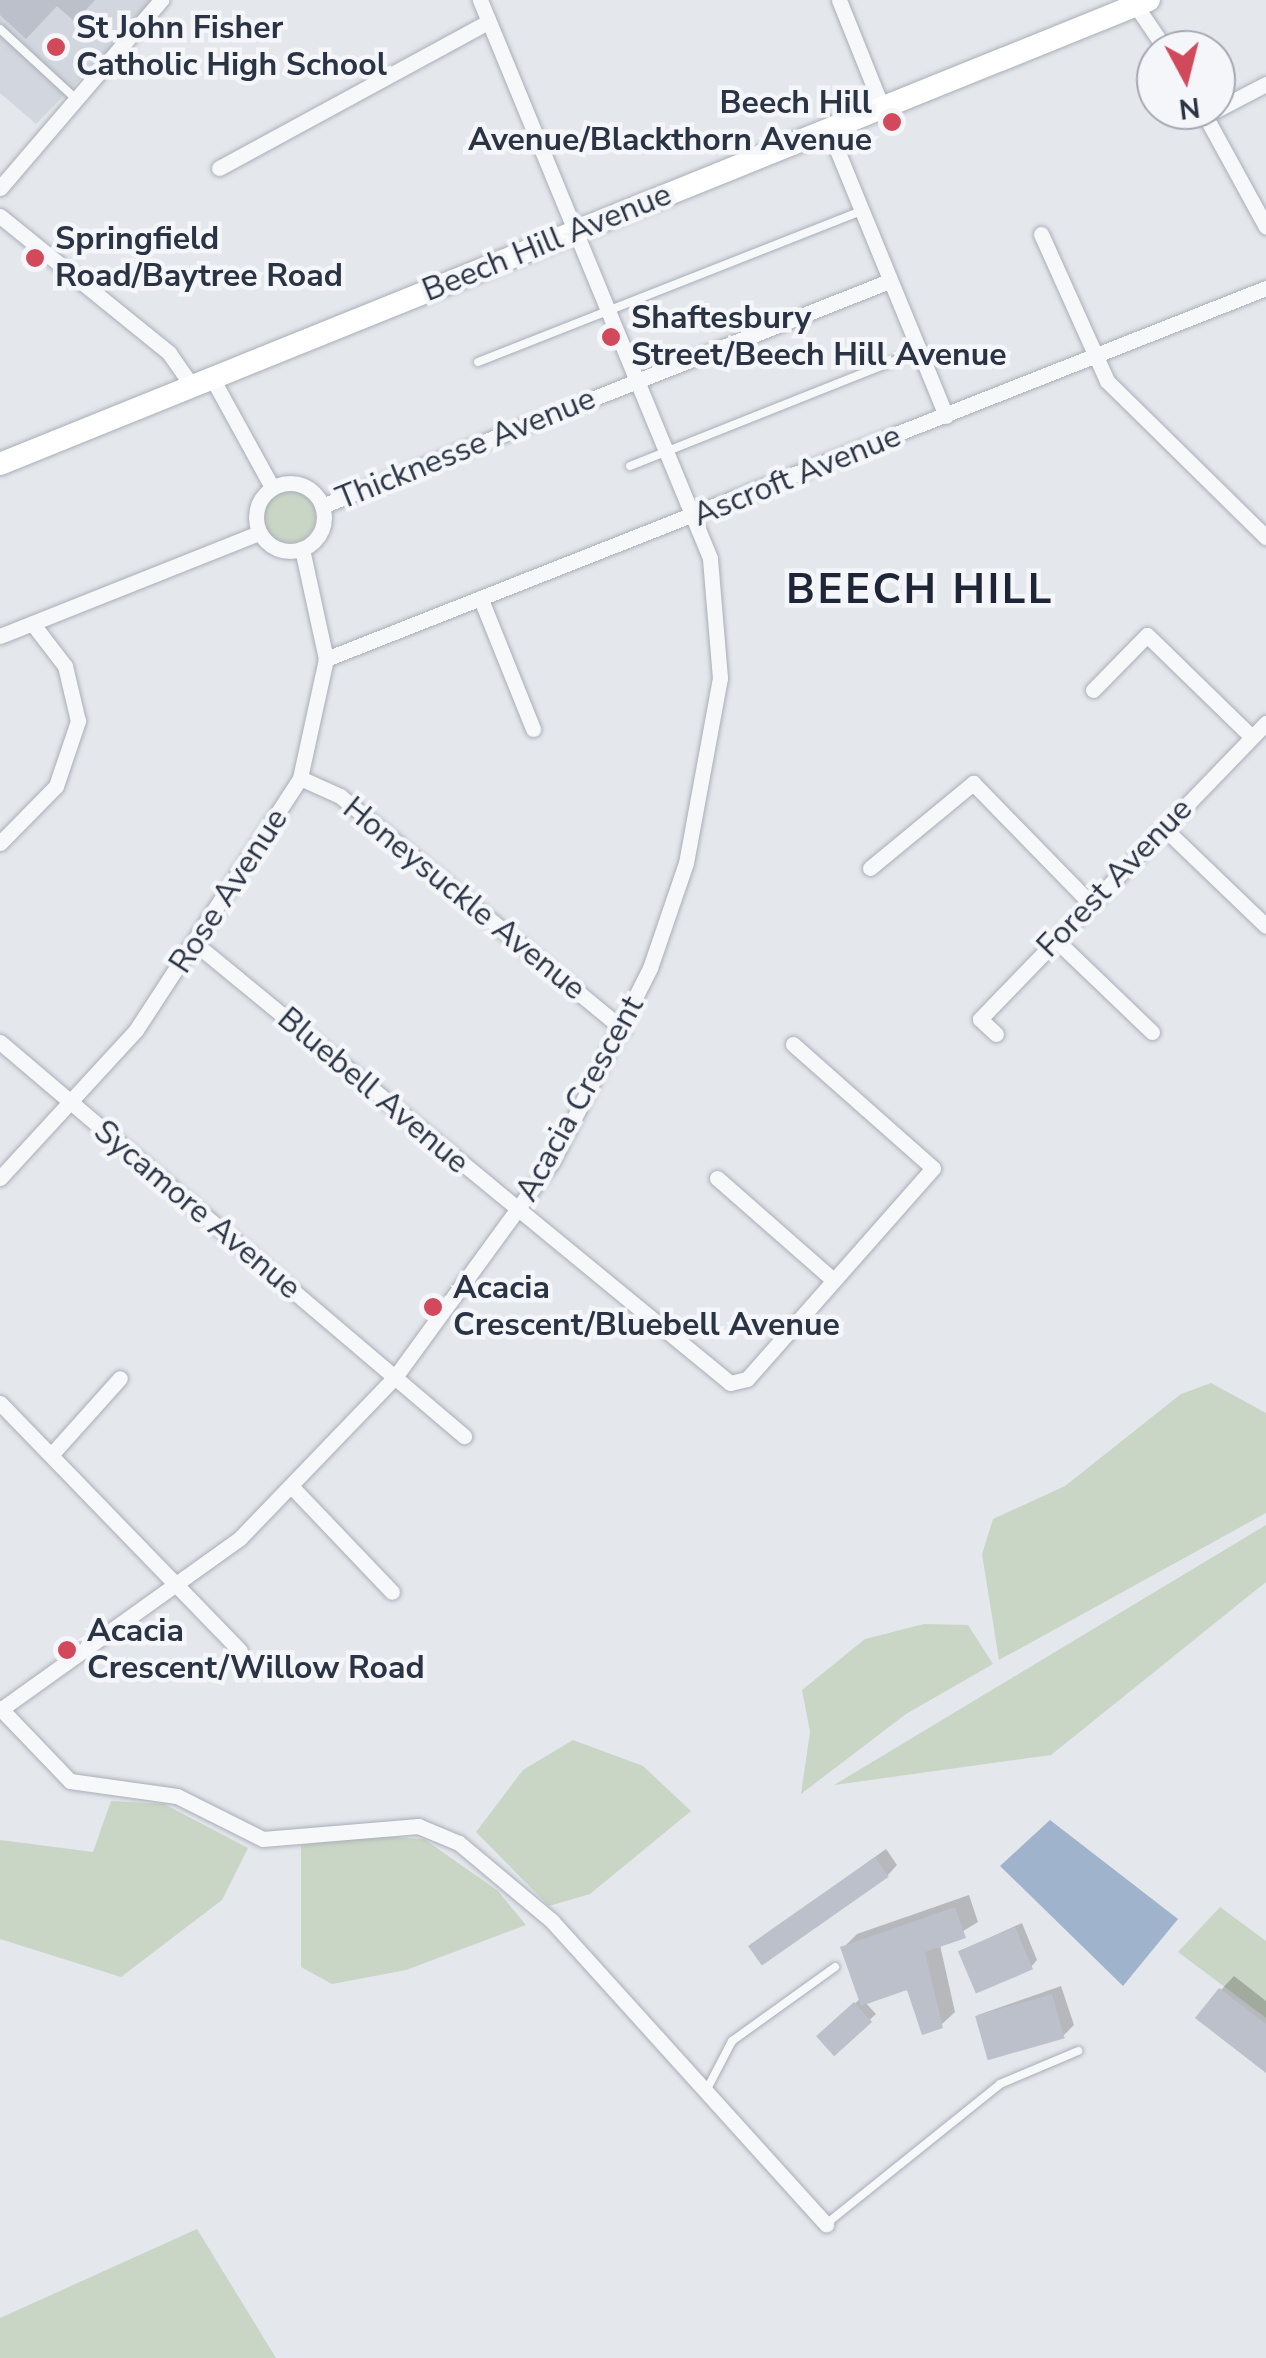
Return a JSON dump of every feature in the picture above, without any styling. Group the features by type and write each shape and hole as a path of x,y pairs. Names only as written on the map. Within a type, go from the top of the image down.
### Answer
{"street":[{"path":"0,188 161,0"},
{"name":"Acacia Crescent","path":"0,1709 179,1588 294,1489 395,1377 517,1213 623,1029 676,896 714,731 722,630 695,516 664,453 480,0"},
{"path":"839,0 882,107"},
{"path":"1139,2 1155,30"},
{"name":"Beech Hill Avenue","path":"0,464 1139,2"},
{"path":"219,168 488,22"},
{"path":"1236,98 1266,84"},
{"path":"828,128 946,416"},
{"path":"1219,130 1266,227"},
{"path":"0,216 202,382 272,487"},
{"path":"1040,234 1092,358 1266,537"},
{"name":"Thicknesse Avenue","path":"322,506 889,281"},
{"name":"Ascroft Avenue","path":"326,660 482,602 1266,288"},
{"path":"299,484 322,506 318,535 302,548 282,550 259,533 256,508 272,487 299,484"},
{"path":"0,636 259,533"},
{"name":"Rose Avenue","path":"0,1178 74,1105 198,945 300,778 326,660 302,548"},
{"path":"482,602 533,729"},
{"path":"0,843 56,786 78,720 65,666 32,622"},
{"path":"1093,690 1147,635 1252,737"},
{"name":"Forest Avenue","path":"996,1034 980,1019 1266,722"},
{"name":"Honeysuckle Avenue","path":"300,778 340,796 623,1029"},
{"path":"870,868 973,783 1091,904"},
{"path":"1164,828 1266,926"},
{"path":"1056,940 1152,1032"},
{"name":"Bluebell Avenue","path":"198,945 517,1213 730,1384 747,1379 933,1168 793,1044"},
{"name":"Sycamore Avenue","path":"0,1042 464,1436"},
{"path":"717,1178 832,1279"},
{"path":"51,1456 120,1378"},
{"path":"0,1403 240,1651"},
{"path":"294,1489 392,1592"},
{"path":"0,1709 70,1781 178,1796 262,1839 418,1826 460,1843 552,1921 826,2224"}],"lane":[{"path":"0,29 74,97"},
{"path":"478,362 861,211"},
{"path":"630,466 919,351"},
{"path":"706,2092 732,2040 835,1967"},
{"path":"826,2224 1000,2084 1078,2051"}],"shaded area":[{"name":"St John Fisher Catholic High School","path":"0,0 158,0 36,124 0,93"}],"green space":[{"path":"290,491 308,499 316,517 308,535 290,543 272,535 264,517 272,499"},
{"path":"1211,1383 1266,1413 1266,1513 999,1660 982,1554 993,1519 1065,1486 1181,1394"},
{"path":"1266,1525 1266,1582 1051,1755 834,1785"},
{"path":"924,1624 968,1625 993,1664 906,1714 801,1794 810,1732 802,1690 865,1639"},
{"path":"573,1740 643,1766 691,1811 590,1894 549,1906 476,1832 523,1770"},
{"path":"111,1801 164,1804 248,1848 222,1900 121,1977 0,1939 0,1840 93,1852"},
{"path":"372,1836 424,1839 498,1891 526,1925 406,1970 332,1984 301,1967 301,1845"},
{"path":"1220,1907 1266,1941 1266,2018 1178,1952"},
{"path":"197,2229 276,2358 0,2358 0,2318"}],"water":[{"path":"1050,1820 1178,1919 1123,1986 1000,1866"}],"building":[{"path":"0,0 95,0 75,22 57,6 26,39 0,15"},
{"path":"875,1857 889,1877 762,1966 748,1946"},
{"path":"955,1907 966,1938 925,1952 943,2028 922,2035 907,1990 861,2006 840,1947"},
{"path":"1015,1927 1033,1969 976,1994 958,1951"},
{"path":"1219,1988 1266,2024 1266,2073 1195,2018"},
{"path":"1052,1994 1065,2038 988,2060 975,2016"},
{"path":"854,2002 872,2022 834,2056 816,2036"}],"place":[{"name":"St John Fisher Catholic High School","path":"56,47"},
{"name":"Beech Hill Avenue/Blackthorn Avenue","path":"892,122"},
{"name":"Springfield Road/Baytree Road","path":"35,258"},
{"name":"Shaftesbury Street/Beech Hill Avenue","path":"611,337"},
{"name":"Acacia Crescent/Bluebell Avenue","path":"433,1307"},
{"name":"Acacia Crescent/Willow Road","path":"67,1650"}],"district":[{"name":"BEECH HILL","path":"920,590"}]}
